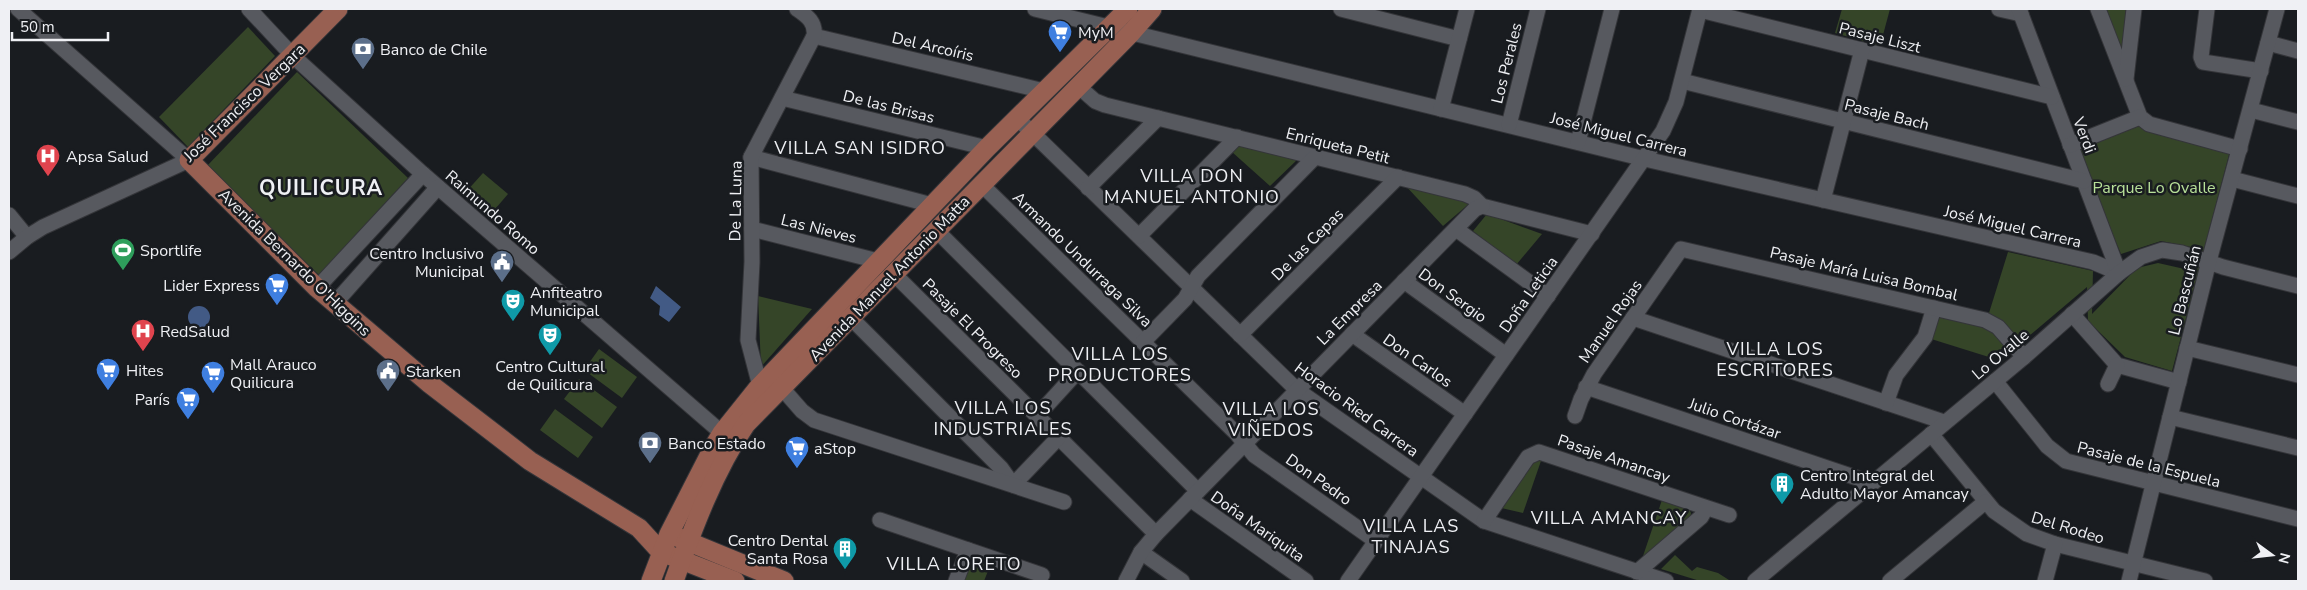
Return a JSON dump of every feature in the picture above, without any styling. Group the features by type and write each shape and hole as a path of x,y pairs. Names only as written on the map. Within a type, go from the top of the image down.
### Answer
{"main road":[{"name":"José Francisco Vergara","path":"189,160 338,9"},
{"name":"Avenida Manuel Antonio Matta","path":"651,581 669,534 722,433 760,386 987,148 1128,9"},
{"name":"Avenida Manuel Antonio Matta","path":"674,581 688,542 716,478 737,438 757,412 1132,33 1152,9"},
{"name":"Avenida Bernardo O'Higgins","path":"189,160 317,288 430,384 530,461 639,528 661,552 735,581"},
{"name":"Avenida Bernardo O'Higgins","path":"639,528 669,534 784,581"}],"street":[{"name":"Avenida Bernardo O'Higgins","path":"18,9 189,160"},
{"name":"Raimundo Romo","path":"248,9 293,56 438,188 722,433"},
{"path":"797,9 810,19 814,28 814,36"},
{"name":"José Miguel Carrera","path":"1035,9 1645,159 2093,262 2119,273"},
{"path":"1341,9 1459,39"},
{"path":"1441,109 1467,9"},
{"name":"Los Perales","path":"1509,126 1538,9"},
{"path":"1578,142 1612,9"},
{"name":"Pasaje Liszt","path":"1700,9 2052,97"},
{"name":"Doña Leticia","path":"1348,581 1668,124 1682,81 1700,9"},
{"path":"1999,9 2020,11"},
{"path":"2098,9 2140,117 2153,126 2240,149"},
{"path":"2126,83 2134,9"},
{"path":"2207,9 2203,62 2261,71"},
{"name":"Lo Bascuñán","path":"2129,581 2209,261 2277,9"},
{"name":"Verdi","path":"2020,11 2119,273"},
{"name":"Del Arcoíris","path":"814,36 1044,91"},
{"name":"De La Luna","path":"760,386 748,340 752,229 751,157 814,36"},
{"path":"2268,43 2298,51"},
{"path":"1823,200 1862,50"},
{"name":"Pasaje Bach","path":"1682,81 2084,181"},
{"name":"Enriqueta Petit","path":"1078,86 1095,101 1105,105 1470,196 1482,206 1592,234"},
{"name":"De las Brisas","path":"782,98 987,148"},
{"path":"2251,110 2298,122"},
{"path":"2070,145 2140,117"},
{"name":"Horacio Ried Carrera","path":"1017,118 1297,390 1484,521 1666,581"},
{"path":"1088,188 1158,118"},
{"path":"1138,236 1237,137"},
{"path":"751,157 932,205"},
{"path":"1143,342 1185,299 1198,276 1315,157"},
{"name":"José Francisco Vergara","path":"9,252 27,236 189,160"},
{"path":"317,288 423,174"},
{"name":"De las Cepas","path":"1240,335 1398,177"},
{"path":"2232,179 2298,196"},
{"name":"Armando Undurraga Silva","path":"981,184 1245,443"},
{"path":"335,303 438,188"},
{"name":"La Empresa","path":"1126,581 1141,552 1156,534 1475,209 1482,206"},
{"path":"9,215 27,236"},
{"path":"373,227 389,242"},
{"name":"Las Nieves","path":"752,229 878,261"},
{"path":"1456,229 1548,296"},
{"name":"Doña Mariquita","path":"937,230 1078,371 1194,495 1306,581"},
{"name":"Pasaje María Luisa Bombal","path":"1681,249 1992,323 2003,332 2024,356"},
{"name":"Manuel Rojas","path":"1575,416 1586,387 1681,249"},
{"name":"Lo Ovalle","path":"1755,581 1995,381 2119,273 2141,258 2162,250 2182,253 2298,286"},
{"name":"Pasaje El Progreso","path":"894,274 1156,534"},
{"name":"Don Sergio","path":"1404,281 1506,355"},
{"path":"1886,403 1896,375 1925,337 1934,308"},
{"path":"2072,314 2117,365 2179,382"},
{"path":"852,318 1000,468 1013,486"},
{"path":"1633,318 1944,422"},
{"name":"Don Carlos","path":"1352,334 1465,414"},
{"path":"2187,348 2298,375"},
{"path":"2108,384 2117,365"},
{"path":"1036,416 1078,371"},
{"name":"Pasaje de la Espuela","path":"1995,381 2047,446 2060,458 2080,466 2298,519"},
{"path":"782,387 802,411 814,420 1064,502"},
{"name":"Julio Cortázar","path":"1586,387 1872,483"},
{"path":"2170,417 2298,448"},
{"name":"Del Rodeo","path":"1931,434 1985,502 2014,527 2040,540 2205,581"},
{"path":"1013,486 1058,438"},
{"name":"Don Pedro","path":"1245,443 1254,455 1376,541"},
{"name":"Pasaje Amancay","path":"1484,521 1528,457 1539,452 1728,515"},
{"path":"1896,580 1985,502"},
{"path":"1637,572 1700,517 1706,508"},
{"path":"880,520 1042,575"},
{"path":"2045,581 2055,544"},
{"path":"956,581 968,550"},
{"path":"1141,552 1182,581"}],"green space":[{"path":"1842,9 1890,9 1880,46 1835,33"},
{"path":"2104,9 2130,9 2123,60"},
{"path":"248,27 275,56 188,147 159,117"},
{"path":"297,72 408,178 319,275 206,167"},
{"name":"Parque Lo Ovalle","path":"2138,123 2230,151 2172,371 2125,357 2088,321 2087,287 2022,342 1989,313 2008,252 2093,271 2092,314 2137,268 2158,263 2189,270 2196,248 2161,241 2121,254 2076,148"},
{"path":"1241,143 1299,158 1270,186 1232,152"},
{"path":"483,173 508,194 490,215 465,193"},
{"path":"1404,184 1470,203 1443,226"},
{"path":"1487,214 1542,234 1516,265 1473,231"},
{"path":"758,296 812,309 761,367"},
{"path":"1939,313 1985,324 2006,345 1992,358 1928,338"},
{"path":"599,349 637,377 622,398 584,370"},
{"path":"579,379 617,407 602,428 564,399"},
{"path":"555,409 593,437 578,458 540,430"},
{"path":"1542,458 1523,513 1497,507 1535,459"},
{"path":"1663,497 1687,505 1691,513 1690,520 1648,557 1643,556"},
{"path":"970,553 992,561 984,581 959,581"},
{"path":"1675,555 1692,571 1697,567 1718,573 1729,580 1700,581 1661,569"}],"water":[{"path":"656,286 681,307 669,322 659,315 660,306 650,298"},
{"path":"199,306 207,309 210,317 207,325 199,328 191,325 188,317 191,309"}],"place":[{"name":"MyM","path":"1060,53"},
{"name":"Banco de Chile","path":"363,70"},
{"name":"Apsa Salud","path":"48,177"},
{"name":"Sportlife","path":"123,271"},
{"name":"Centro Inclusivo Municipal","path":"502,283"},
{"name":"Lider Express","path":"277,306"},
{"name":"Anfiteatro Municipal","path":"513,322"},
{"name":"RedSalud","path":"143,352"},
{"name":"Centro Cultural de Quilicura","path":"550,356"},
{"name":"Hites","path":"108,391"},
{"name":"Starken","path":"388,392"},
{"name":"Mall Arauco Quilicura","path":"213,394"},
{"name":"París","path":"188,420"},
{"name":"Banco Estado","path":"650,464"},
{"name":"aStop","path":"797,469"},
{"name":"Centro Integral del Adulto Mayor Amancay","path":"1782,505"},
{"name":"Centro Dental Santa Rosa","path":"845,570"}],"district":[{"name":"VILLA SAN ISIDRO","path":"860,148"},
{"name":"VILLA DON MANUEL ANTONIO","path":"1192,186"},
{"name":"QUILICURA","path":"321,188"},
{"name":"VILLA LOS ESCRITORES","path":"1775,359"},
{"name":"VILLA LOS PRODUCTORES","path":"1120,364"},
{"name":"VILLA LOS INDUSTRIALES","path":"1003,418"},
{"name":"VILLA LOS VIÑEDOS","path":"1271,419"},
{"name":"VILLA AMANCAY","path":"1609,518"},
{"name":"VILLA LAS TINAJAS","path":"1411,536"},
{"name":"VILLA LORETO","path":"954,564"}]}
